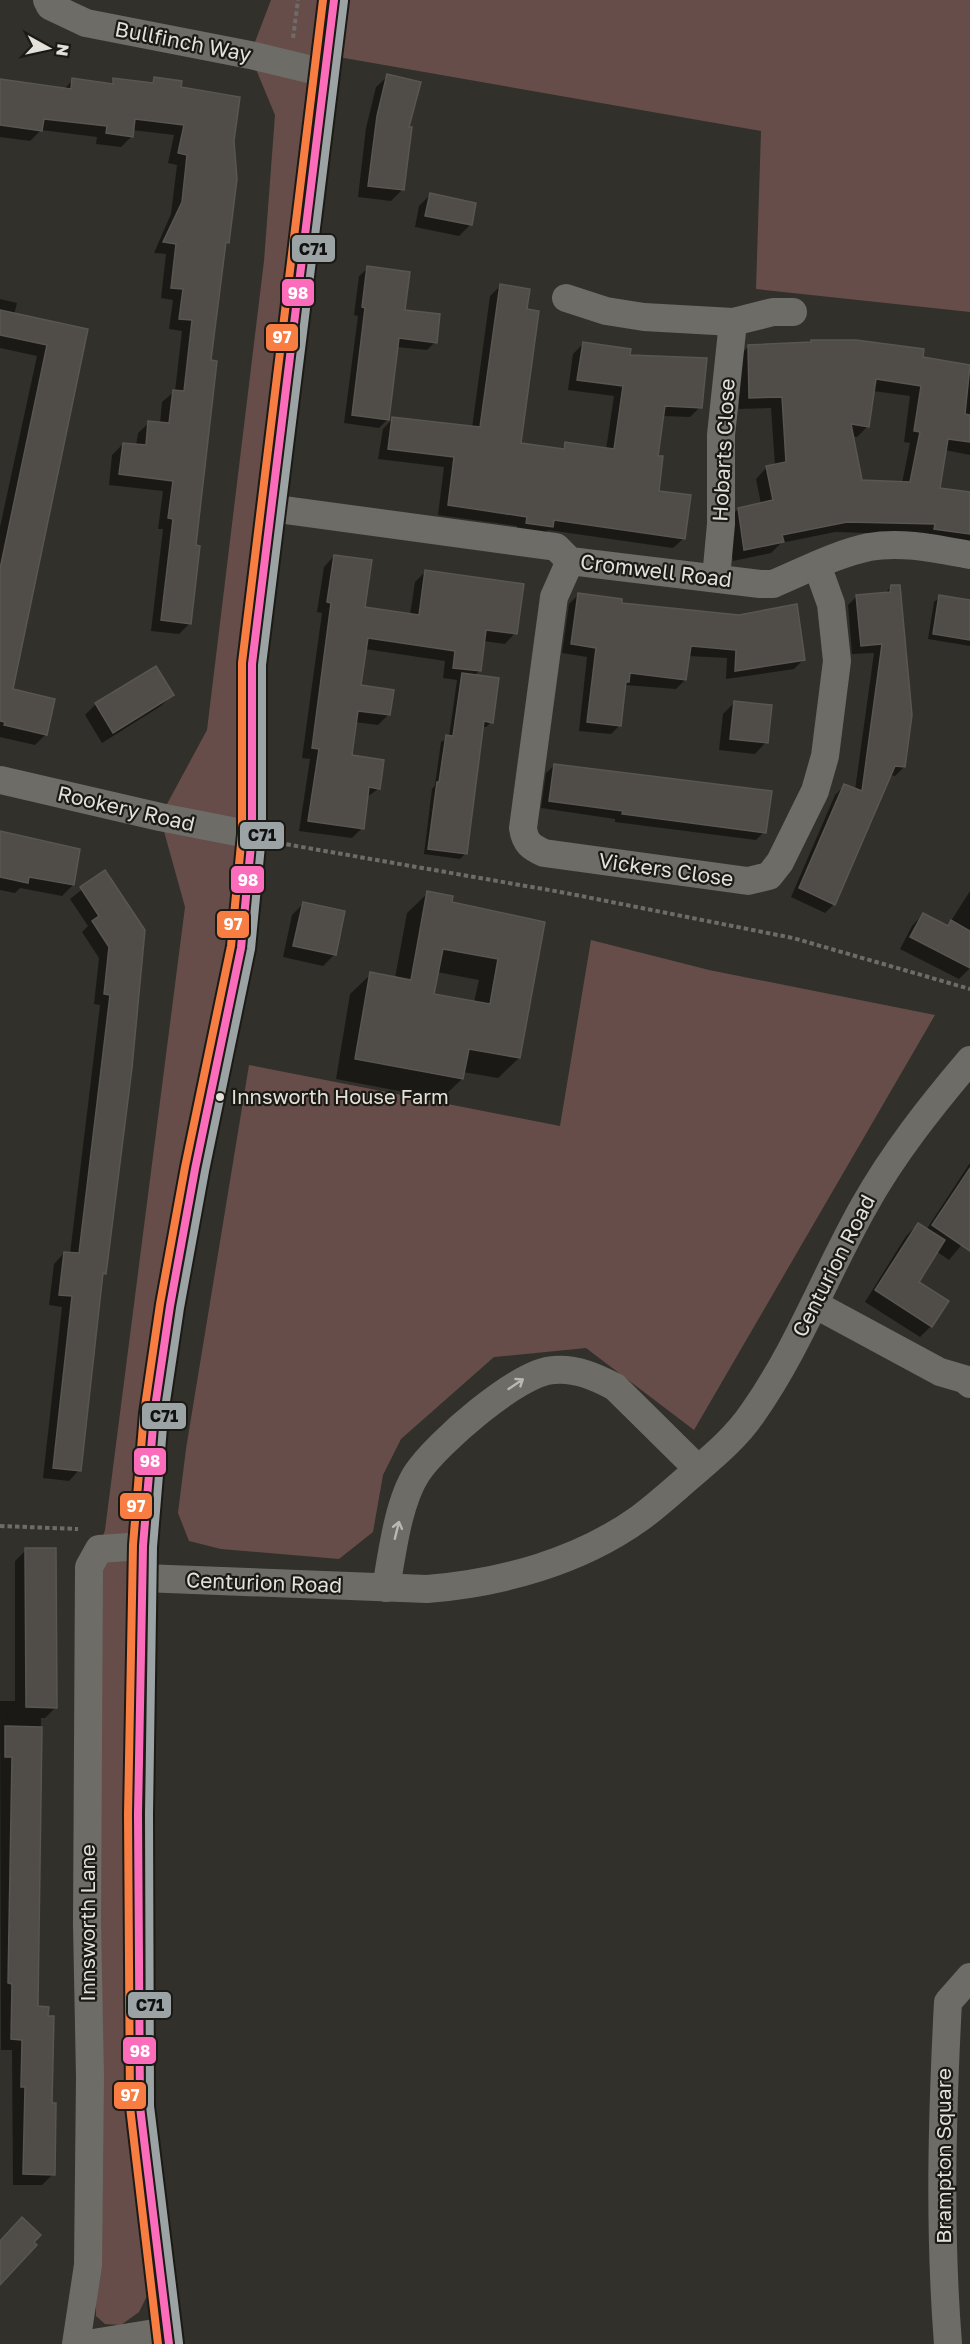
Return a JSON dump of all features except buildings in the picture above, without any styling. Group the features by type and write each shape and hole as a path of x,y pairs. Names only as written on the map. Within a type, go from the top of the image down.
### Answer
{"street":[{"name":"Bullfinch Way","path":"47,0 50,6 86,23 325,73"},
{"path":"87,2344 168,2338 140,2107 138,1814 143,1546 154,1414 170,1306 195,1169 241,948 252,835 252,664 334,0"},
{"path":"566,298 624,315 733,322 772,312 793,312"},
{"name":"Hobarts Close","path":"716,578 721,524 721,435 733,322"},
{"name":"Cromwell Road","path":"270,508 556,547 570,561 773,584 851,552 895,545 926,547 970,555"},
{"name":"Vickers Close","path":"570,561 554,597 523,828 525,839 531,847 544,853 738,881 764,878 780,862 815,791 825,756 837,661 836,631 831,604 817,565"},
{"name":"Rookery Road","path":"0,780 160,817 252,835"},
{"name":"Centurion Road","path":"143,1578 386,1588 427,1589 465,1586 547,1565 600,1542 639,1519 730,1440 751,1416 816,1305 863,1207 881,1177 927,1113 970,1060"},
{"path":"816,1305 940,1372 964,1379 970,1384"},
{"path":"386,1588 401,1516 416,1474 434,1452 472,1419 512,1386 533,1374 569,1370 598,1378 615,1387 698,1469"},
{"path":"99,1549 143,1546"},
{"name":"Innsworth Lane","path":"76,2344 88,2265 89,1567 99,1549"},
{"name":"Brampton Square","path":"948,2344 944,2290 942,2169 948,2002 970,1977"}],"path":[{"path":"289,65 298,0"},
{"path":"252,835 282,844 566,892 793,938 970,989"},
{"path":"0,1526 105,1530 99,1549"}],"shaded area":[{"path":"271,0 970,0 970,312 756,289 761,131 327,55 270,508 252,835 143,1546 151,2288 139,2312 121,2325 105,2324 96,2316 99,1549 105,1530 185,907 160,817 207,730 264,261 275,115 250,55"},
{"path":"591,940 709,970 935,1015 694,1430 586,1348 494,1357 401,1439 383,1475 373,1532 339,1559 221,1549 189,1541 178,1513 186,1449 249,1065 560,1126"}],"transit line":[{"name":"97","path":"158,2344 130,2107 128,1814 133,1545 144,1413 160,1304 185,1167 231,946 242,834 242,663 323,0"},
{"name":"98","path":"169,2344 140,2107 138,1814 143,1546 154,1414 170,1306 195,1169 241,948 252,835 252,664 334,0"},
{"name":"C71","path":"179,2343 150,2106 149,1814 153,1547 164,1415 180,1308 205,1171 251,949 262,835 262,665 344,1"}],"place":[{"name":"Innsworth House Farm","path":"220,1097"}]}
